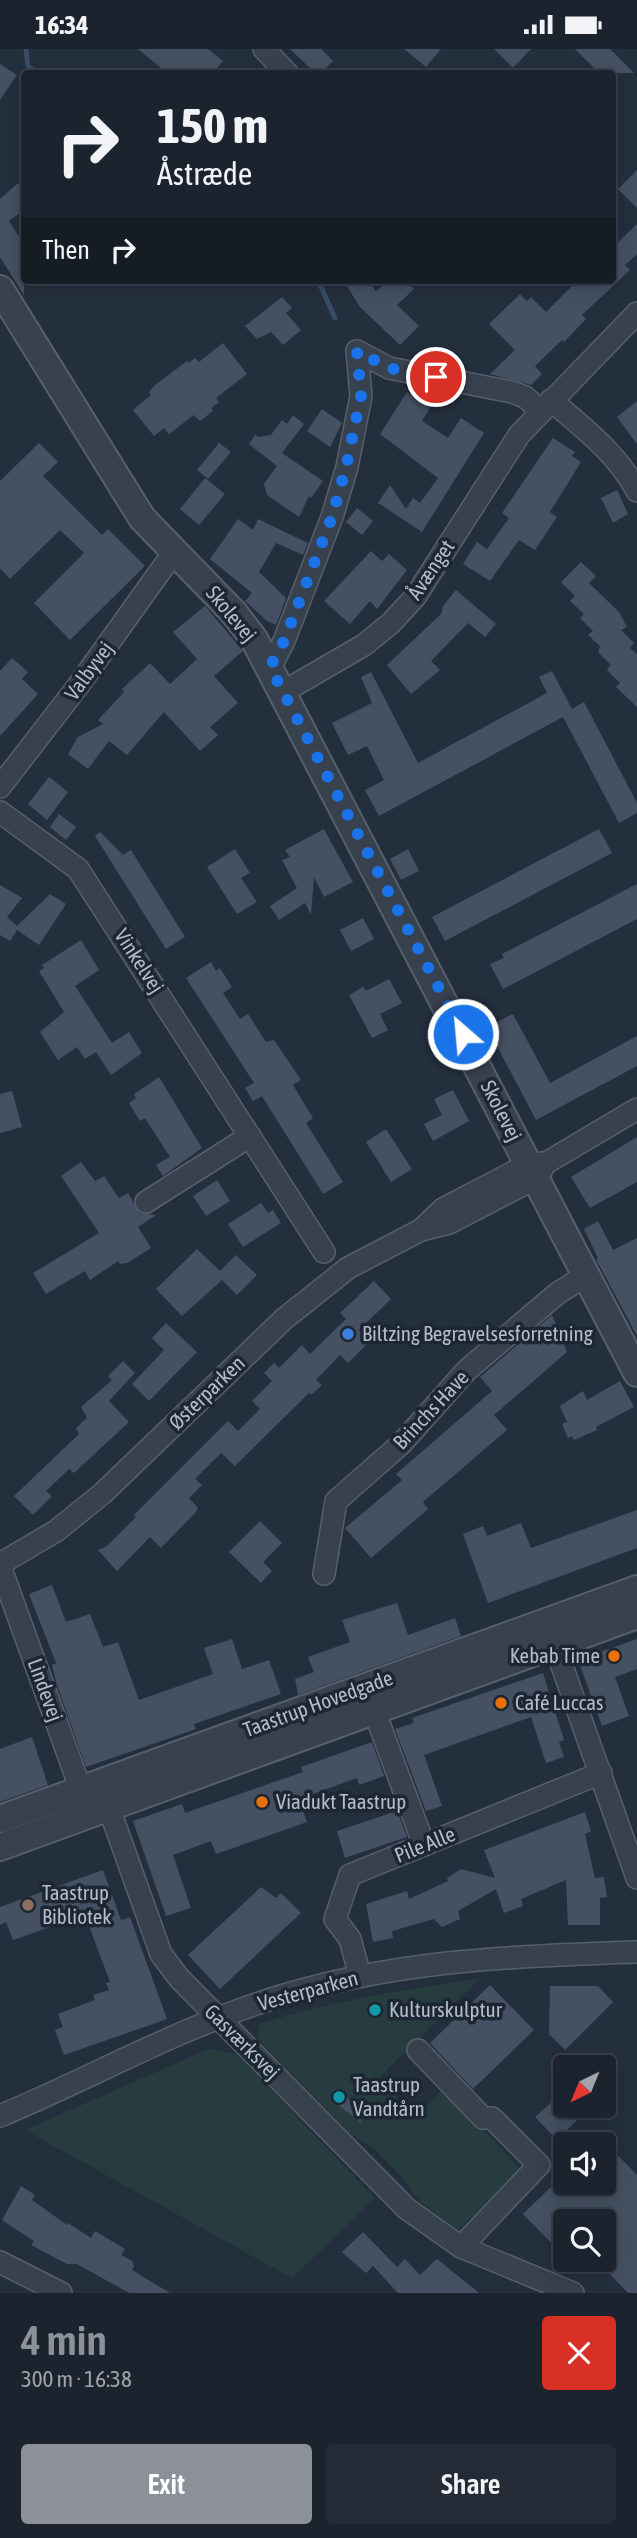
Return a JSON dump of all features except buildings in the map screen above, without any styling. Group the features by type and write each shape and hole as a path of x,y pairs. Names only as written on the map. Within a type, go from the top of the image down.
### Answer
{"street":[{"path":"264,49 284,70"},
{"name":"Skolevej","path":"0,289 142,518 234,613 270,667 537,1168 585,1276 637,1373"},
{"name":"Åvænget","path":"284,692 364,645 391,623 415,597 519,435 637,313"},
{"path":"270,667 284,641 332,517 346,467 361,396 357,351 389,368 512,392 546,406 604,446 628,474 637,491"},
{"name":"Valbyvej","path":"0,787 78,686 174,552"},
{"name":"Vinkelvej","path":"0,812 78,869 324,1252"},
{"name":"Østerparken","path":"0,1565 55,1531 103,1493 284,1319 348,1268 421,1230 449,1223 637,1109"},
{"path":"146,1202 250,1136"},
{"name":"Brinchs Have","path":"324,1574 336,1501 401,1444 467,1370 558,1293 585,1276"},
{"name":"Lindevej","path":"0,1565 95,1798"},
{"name":"Taastrup Hovedgade","path":"0,1819 95,1798 374,1710 551,1632 637,1589"},
{"name":"Taastrup Hovedgade","path":"0,1847 95,1798 551,1632 637,1615"},
{"path":"551,1632 637,1878"},
{"name":"Taastrup Hovedgade","path":"374,1710 424,1845"},
{"name":"Pile Alle","path":"360,1976 350,1939 335,1919 350,1875 601,1773"},
{"name":"Gasværksvej","path":"95,1798 161,1954 218,2019 407,2209 461,2247 549,2288 573,2293"},
{"name":"Vesterparken","path":"0,2116 259,2003 360,1976 468,1958 637,1952"},
{"path":"418,2050 483,2118 492,2118 539,2165 461,2247"},
{"path":"0,2262 61,2293"}],"green space":[{"path":"479,1979 378,2079 415,2116 444,2088 520,2169 458,2230 420,2202 402,2177 373,2148 351,2134 258,2039 259,2024 368,1997"},
{"path":"208,2049 237,2054 375,2198 292,2278 25,2130"}],"waterway":[{"path":"26,49 28,67 34,70"},
{"path":"320,284 335,318"}],"place":[{"name":"Biltzing Begravelsesforretning","path":"348,1334"},
{"name":"Kebab Time","path":"614,1656"},
{"name":"Café Luccas","path":"501,1703"},
{"name":"Viadukt Taastrup","path":"262,1802"},
{"name":"Taastrup Bibliotek","path":"28,1905"},
{"name":"Kulturskulptur","path":"375,2010"},
{"name":"Taastrup Vandtårn","path":"339,2097"}],"route":[{"path":"436,377 389,368 357,351 361,396 346,467 332,517 284,641 270,667 463,1034"}]}
